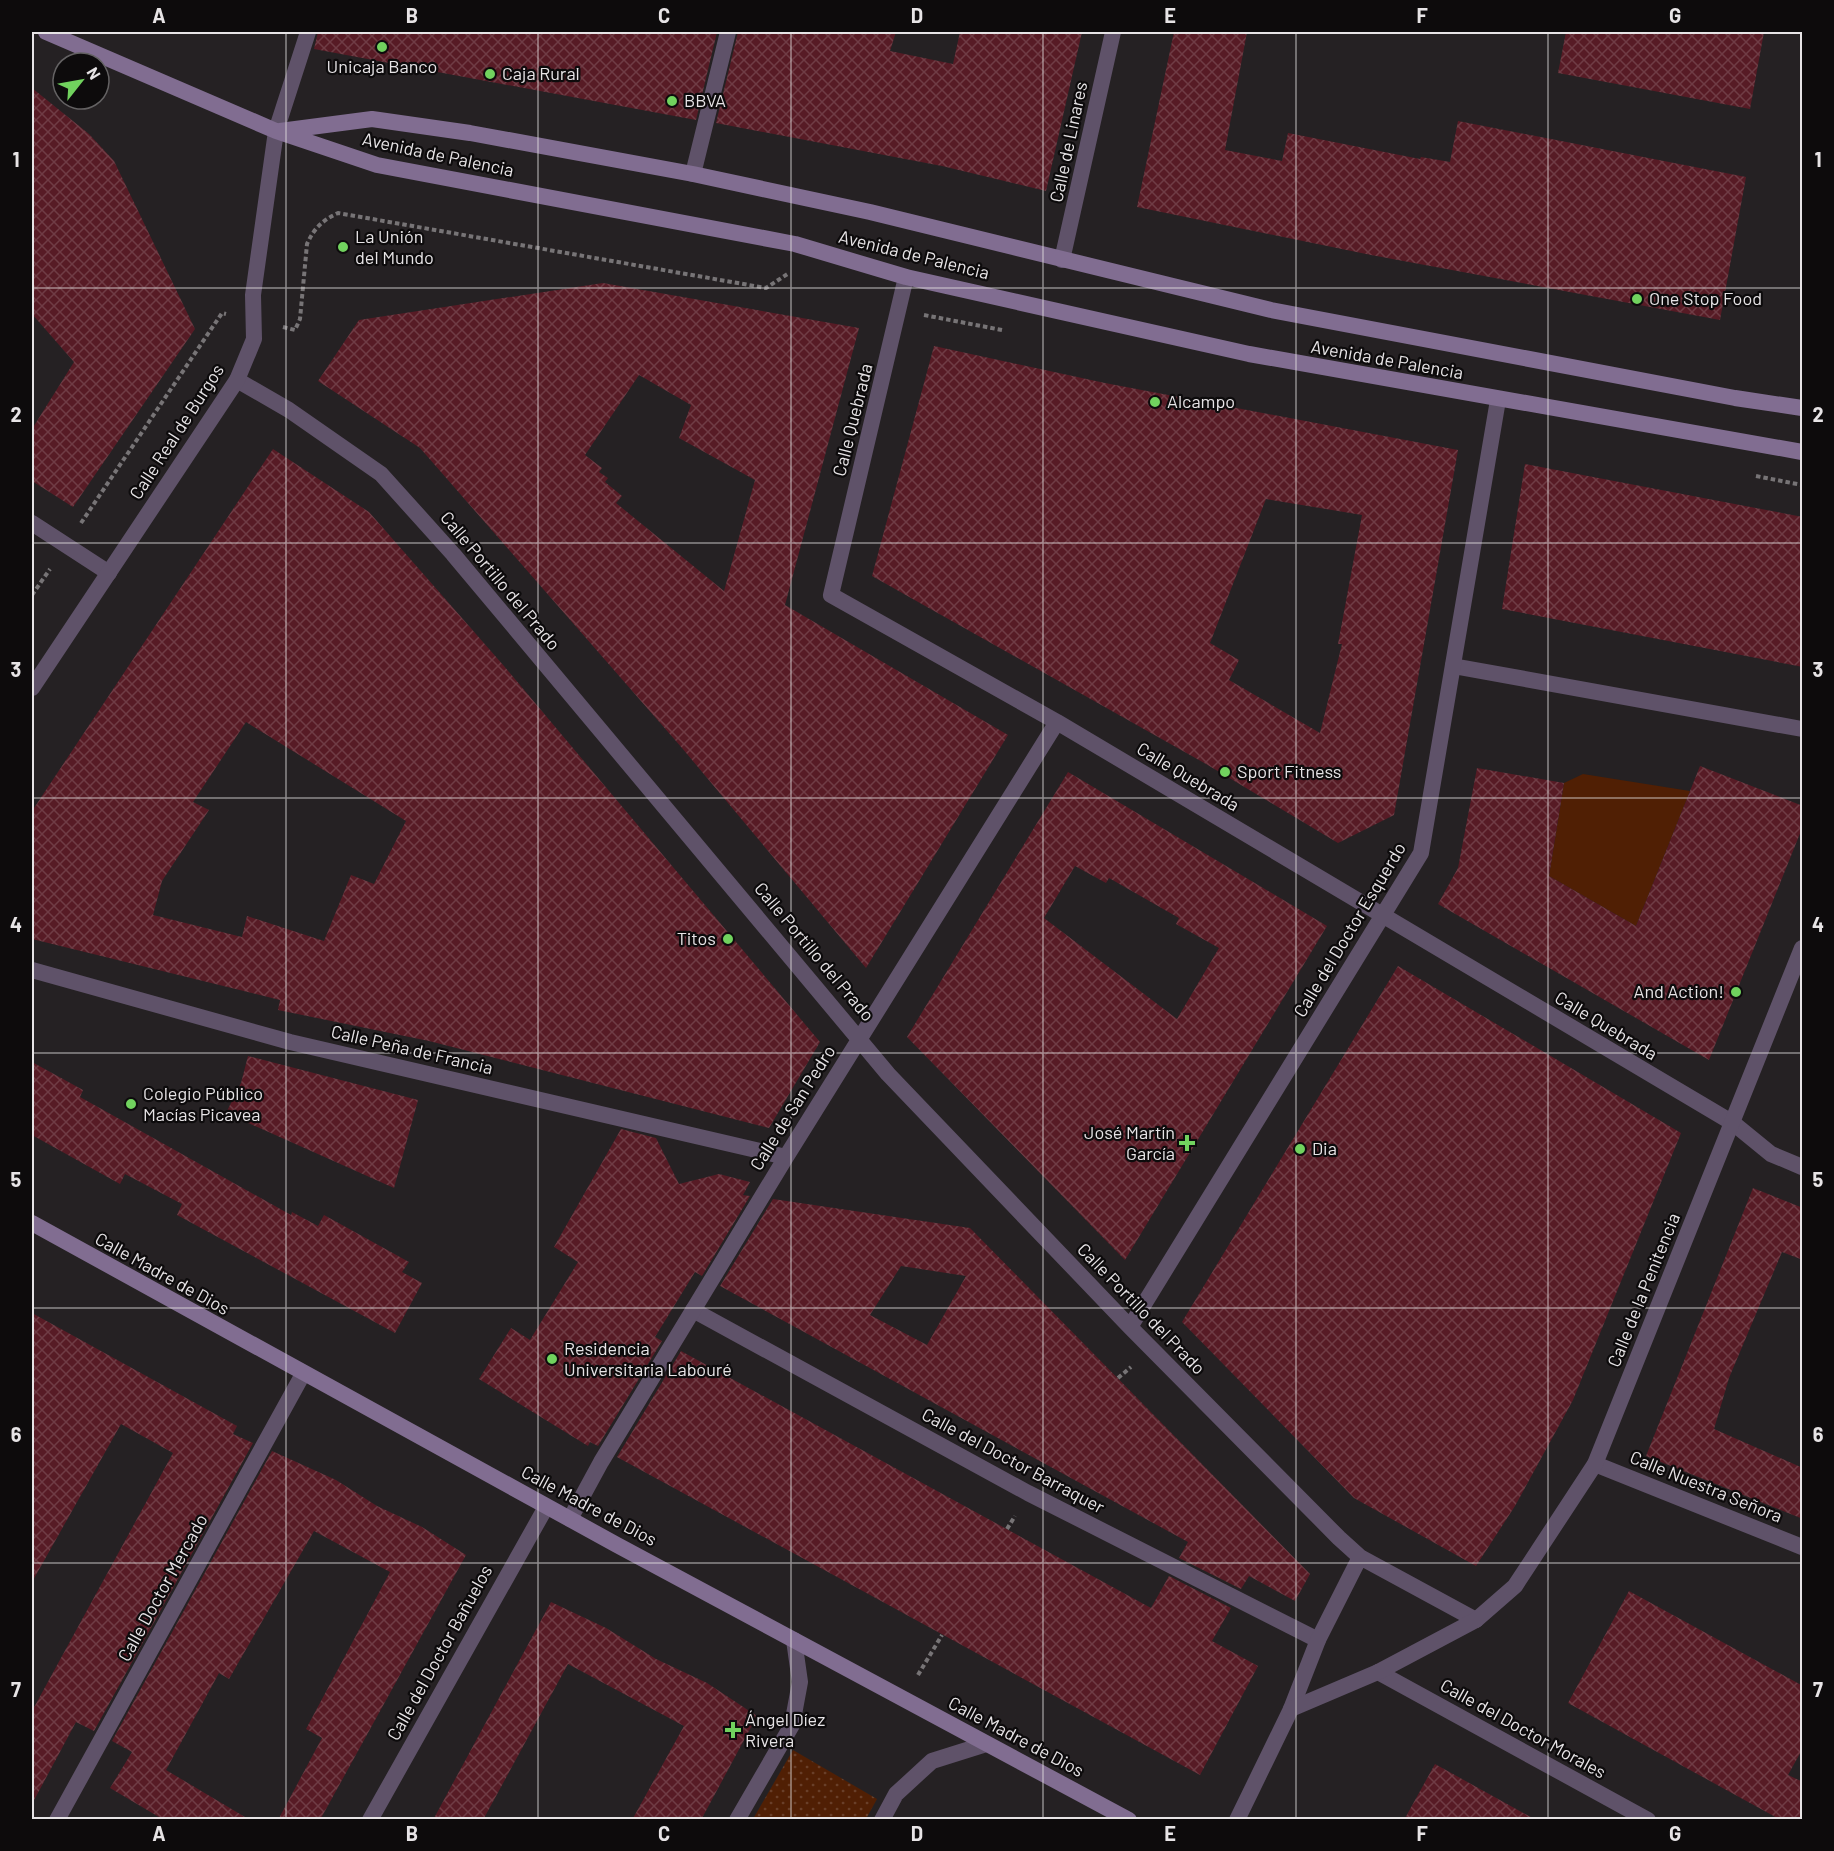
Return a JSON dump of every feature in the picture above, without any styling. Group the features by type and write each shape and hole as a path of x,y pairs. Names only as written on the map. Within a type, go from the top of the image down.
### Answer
{"main road":[{"path":"46,32 276,132"},
{"name":"Avenida de Palencia","path":"276,132 372,119 470,133 693,174 870,212 1271,310 1724,396 1803,408"},
{"name":"Avenida de Palencia","path":"276,132 377,165 795,244 906,276 1249,354 1498,400 1803,452"},
{"name":"Calle Madre de Dios","path":"32,1223 303,1374 473,1464 546,1507 1129,1820"}],"street":[{"name":"Calle Real de Burgos","path":"32,688 237,380 254,339 253,295 276,132 308,32"},
{"path":"693,174 728,32"},
{"name":"Calle de Linares","path":"1062,260 1113,32"},
{"name":"Calle Quebrada","path":"906,276 831,595 1057,722 1733,1124 1771,1154 1803,1167"},
{"name":"Calle Portillo del Prado","path":"237,380 289,410 381,474 453,554 860,1037 888,1074 1130,1327 1360,1557 1476,1620"},
{"name":"Calle del Doctor Esquerdo","path":"1130,1327 1421,853 1498,400"},
{"path":"32,523 109,573"},
{"path":"1453,666 1803,729"},
{"name":"Calle de San Pedro","path":"570,1519 597,1469 786,1157 1057,722"},
{"name":"Calle de la Penitencia","path":"1291,1709 1378,1672 1476,1620 1515,1586 1595,1464 1803,948"},
{"name":"Calle Peña de Francia","path":"32,970 290,1042 786,1157"},
{"name":"Calle del Doctor Barraquer","path":"693,1310 1028,1493 1318,1640"},
{"name":"Calle Doctor Mercado","path":"57,1820 303,1374"},
{"name":"Calle Nuestra Señora","path":"1595,1464 1803,1547"},
{"name":"Calle del Doctor Bañuelos","path":"370,1820 546,1507"},
{"path":"1237,1820 1291,1709 1318,1640 1360,1557"},
{"path":"737,1820 792,1725 800,1682 794,1640"},
{"name":"Calle del Doctor Morales","path":"1378,1672 1648,1820"},
{"path":"882,1820 896,1794 932,1761 986,1744"}],"path":[{"path":"295,330 300,319 307,244 322,221 338,213 766,288 796,269"},
{"path":"32,595 222,313"},
{"path":"903,1700 942,1635"}],"shaded area":[{"path":"1583,774 1690,791 1636,926 1549,876 1564,783"},
{"path":"793,1750 877,1799 866,1819 753,1819"}],"building":[{"path":"318,32 717,32 696,120 314,49"},
{"path":"738,32 896,32 890,51 953,64 960,32 1082,32 1046,191 942,166 716,123"},
{"path":"1174,32 1247,32 1225,150 1282,161 1288,133 1420,159 1421,157 1450,162 1458,121 1746,177 1720,320 1371,255 1137,207"},
{"path":"1566,32 1764,32 1750,109 1558,73"},
{"path":"32,88 51,103 51,111 60,111 89,134 114,161 195,329 73,507 32,481 32,429 74,362 32,314"},
{"path":"603,283 859,328 785,605 1008,735 866,968 682,748 420,448 318,381 359,320","holes":["639,375 691,405 679,438 755,480 724,591 616,503 622,496 605,482 608,478 599,472 602,468 585,455"]},
{"path":"934,346 1105,383 1458,450 1394,815 1338,843 1206,764 872,576","holes":["1266,499 1362,515 1338,644 1342,644 1320,733 1229,680 1239,660 1210,643"]},
{"path":"273,449 369,512 504,666 820,1042 769,1128 429,1041 278,1010 280,1000 32,939 32,811","holes":["246,722 406,821 374,884 351,875 324,941 247,916 242,937 153,915 162,881 209,810 193,802"]},
{"path":"1525,464 1803,517 1803,667 1502,609"},
{"path":"1700,766 1803,806 1803,826 1709,1060 1438,904 1458,868 1477,768 1564,783 1549,876 1636,926"},
{"path":"1068,772 1327,926 1125,1260 907,1037","holes":["1075,866 1106,883 1109,878 1179,918 1176,924 1219,948 1177,1019 1044,918"]},
{"path":"1398,966 1681,1133 1573,1400 1515,1506 1476,1566 1354,1498 1182,1322"},
{"path":"248,1056 418,1100 394,1188 226,1113 241,1083"},
{"path":"32,1062 83,1090 80,1097 291,1215 292,1212 318,1226 324,1215 409,1262 402,1272 422,1283 395,1333 177,1215 182,1204 125,1174 120,1184 32,1135"},
{"path":"621,1129 656,1138 679,1184 719,1174 750,1182 743,1195 750,1196 702,1276 695,1272 655,1337 662,1341 598,1446 590,1442 588,1446 479,1379 511,1328 530,1340 578,1262 554,1247"},
{"path":"1753,1188 1803,1208 1803,1260 1782,1252 1729,1378 1714,1429 1803,1468 1803,1519 1646,1456"},
{"path":"773,1199 970,1228 1310,1574 1295,1601 1249,1576 1241,1589 1179,1558 1188,1542 720,1286","holes":["901,1266 966,1276 927,1345 870,1315"]},
{"path":"32,1313 237,1426 233,1434 253,1443 94,1731 76,1722 32,1804 32,1711 173,1453 121,1424 32,1582"},
{"path":"681,1351 1151,1608 1169,1576 1231,1608 1212,1641 1258,1666 1200,1775 617,1457"},
{"path":"272,1451 336,1480 377,1506 422,1527 466,1555 320,1820 278,1820 322,1738 306,1729 390,1572 314,1531 229,1679 219,1673 166,1770 250,1820 164,1820 110,1788 132,1752 112,1741"},
{"path":"1629,1591 1803,1686 1803,1748 1788,1775 1803,1782 1803,1820 1781,1820 1568,1703"},
{"path":"551,1602 606,1628 656,1659 707,1683 757,1716 701,1820 632,1820 684,1726 568,1664 483,1820 433,1820"},
{"path":"1435,1764 1536,1820 1404,1820"}],"place":[{"name":"Unicaja Banco","path":"382,47"},
{"name":"Caja Rural","path":"490,74"},
{"name":"BBVA","path":"672,101"},
{"name":"La Unión del Mundo","path":"343,247"},
{"name":"One Stop Food","path":"1637,299"},
{"name":"Alcampo","path":"1155,402"},
{"name":"Sport Fitness","path":"1225,772"},
{"name":"Titos","path":"728,939"},
{"name":"And Action!","path":"1736,992"},
{"name":"Colegio Público Macías Picavea","path":"131,1104"},
{"name":"José Martín García","path":"1187,1143"},
{"name":"Dia","path":"1300,1149"},
{"name":"Residencia Universitaria Labouré","path":"552,1359"},
{"name":"Ángel Díez Rivera","path":"733,1730"}]}
